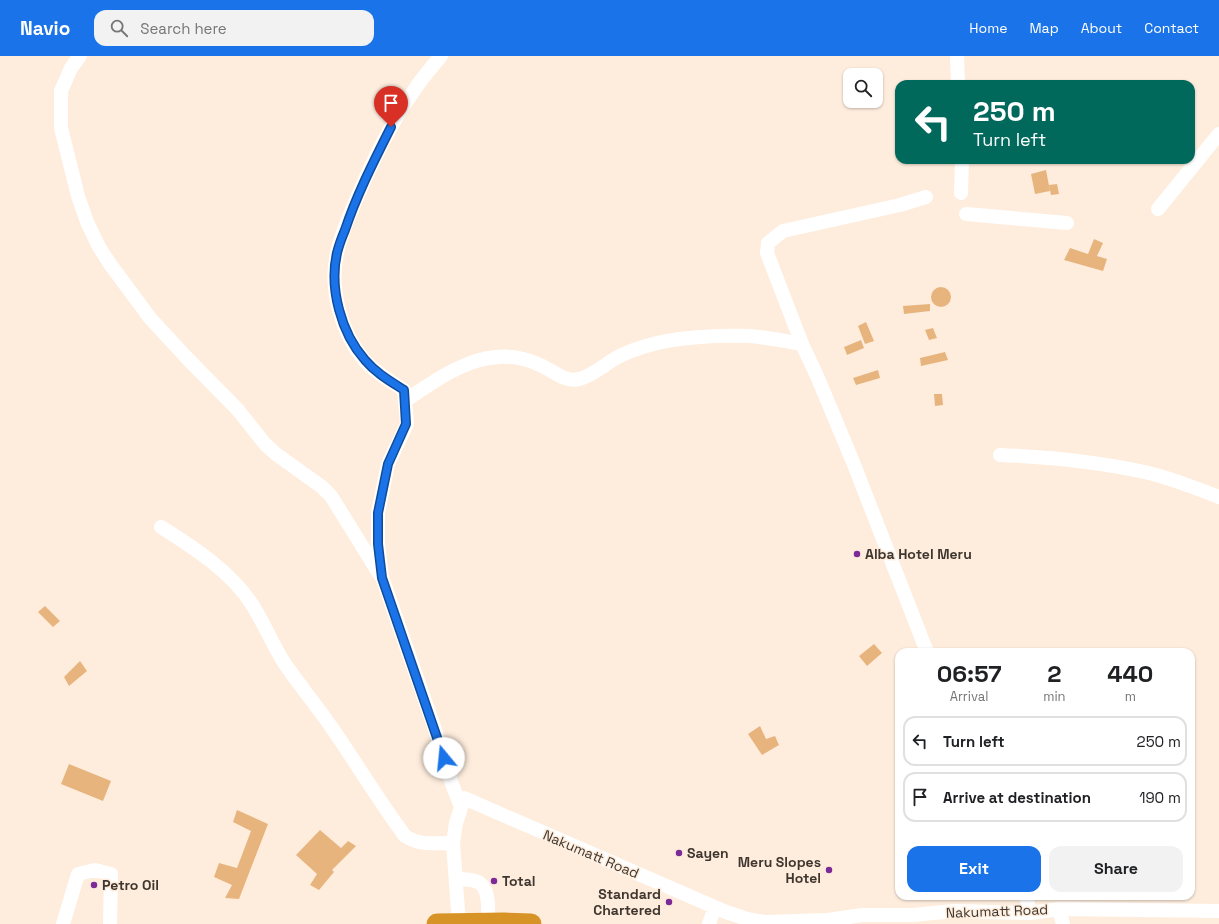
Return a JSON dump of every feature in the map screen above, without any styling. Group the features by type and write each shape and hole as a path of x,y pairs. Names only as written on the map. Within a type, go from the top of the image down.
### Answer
{"highway":[{"path":"437,924 531,924"}],"street":[{"path":"80,56 71,68 61,91 61,128 78,196 87,222 99,247 150,318 238,410 265,444 276,454 322,487 331,496 382,578"},
{"path":"441,56 413,92 391,127 368,174 349,218 337,253 335,278 337,304 344,326 365,360 386,379 404,390 406,424 388,464 378,513 378,544 382,578 440,744 452,784 463,803 456,823 453,843 459,924"},
{"path":"957,56 958,80"},
{"path":"1195,164 1219,134"},
{"path":"962,164 962,193"},
{"path":"1158,209 1195,164"},
{"path":"925,648 853,462 802,344 767,252 768,243 783,231 926,198"},
{"path":"966,214 1066,223"},
{"path":"405,401 434,380 461,366 479,360 496,357 510,356 527,358 550,369 564,378 578,380 617,357 647,346 675,340 718,336 750,336 802,344"},
{"path":"1000,456 1033,457 1096,463 1150,474 1184,484 1219,497"},
{"path":"161,527 178,537 235,582 252,604 285,663 332,728 365,779 405,836 413,841 421,843 453,843"},
{"name":"Nakumatt Road","path":"463,803 715,907 747,919 765,922 828,922 862,915 913,915 955,911 1030,912 1059,909 1219,911"},
{"path":"63,924 78,874 95,870 111,874 110,924"},
{"path":"456,879 476,881 485,890 488,900 488,923"},
{"path":"1027,900 1030,912"},
{"path":"709,924 715,907"},
{"path":"1059,909 1063,924"}],"building":[{"path":"1046,170 1050,191 1035,194 1031,174"},
{"path":"1057,184 1059,194 1051,195 1049,185"},
{"path":"1094,239 1103,243 1097,256 1107,259 1103,271 1064,260 1070,248 1088,254"},
{"path":"937,287 945,287 951,293 951,301 945,307 937,307 931,301 931,293"},
{"path":"930,304 930,311 904,314 903,306"},
{"path":"866,322 874,341 865,344 858,326"},
{"path":"933,328 937,338 929,340 925,330"},
{"path":"861,340 864,348 847,355 844,347"},
{"path":"945,352 948,360 921,366 920,358"},
{"path":"878,370 880,378 856,385 853,378"},
{"path":"934,394 942,394 943,405 935,406"},
{"path":"45,606 60,621 53,627 38,612"},
{"path":"874,644 882,653 867,666 859,656"},
{"path":"80,661 87,671 69,686 64,677"},
{"path":"760,726 766,739 775,736 779,745 762,755 748,734"},
{"path":"69,764 111,781 103,801 61,784"},
{"path":"237,810 268,824 239,899 225,898 232,885 214,877 219,863 237,868 251,831 233,822"},
{"path":"320,830 341,848 348,841 356,846 332,870 334,872 319,890 310,885 317,874 296,855"}],"place":[{"name":"Alba Hotel Meru","path":"857,554"},
{"name":"Sayen","path":"679,853"},
{"name":"Meru Slopes Hotel","path":"829,870"},
{"name":"Total","path":"494,881"},
{"name":"Petro Oil","path":"94,885"},
{"name":"Standard Chartered","path":"669,902"}],"route":[{"path":"391,127 349,218 337,253 335,278 337,304 344,326 365,360 386,379 404,390 406,424 388,464 378,513 380,566 382,578 444,758"}]}
